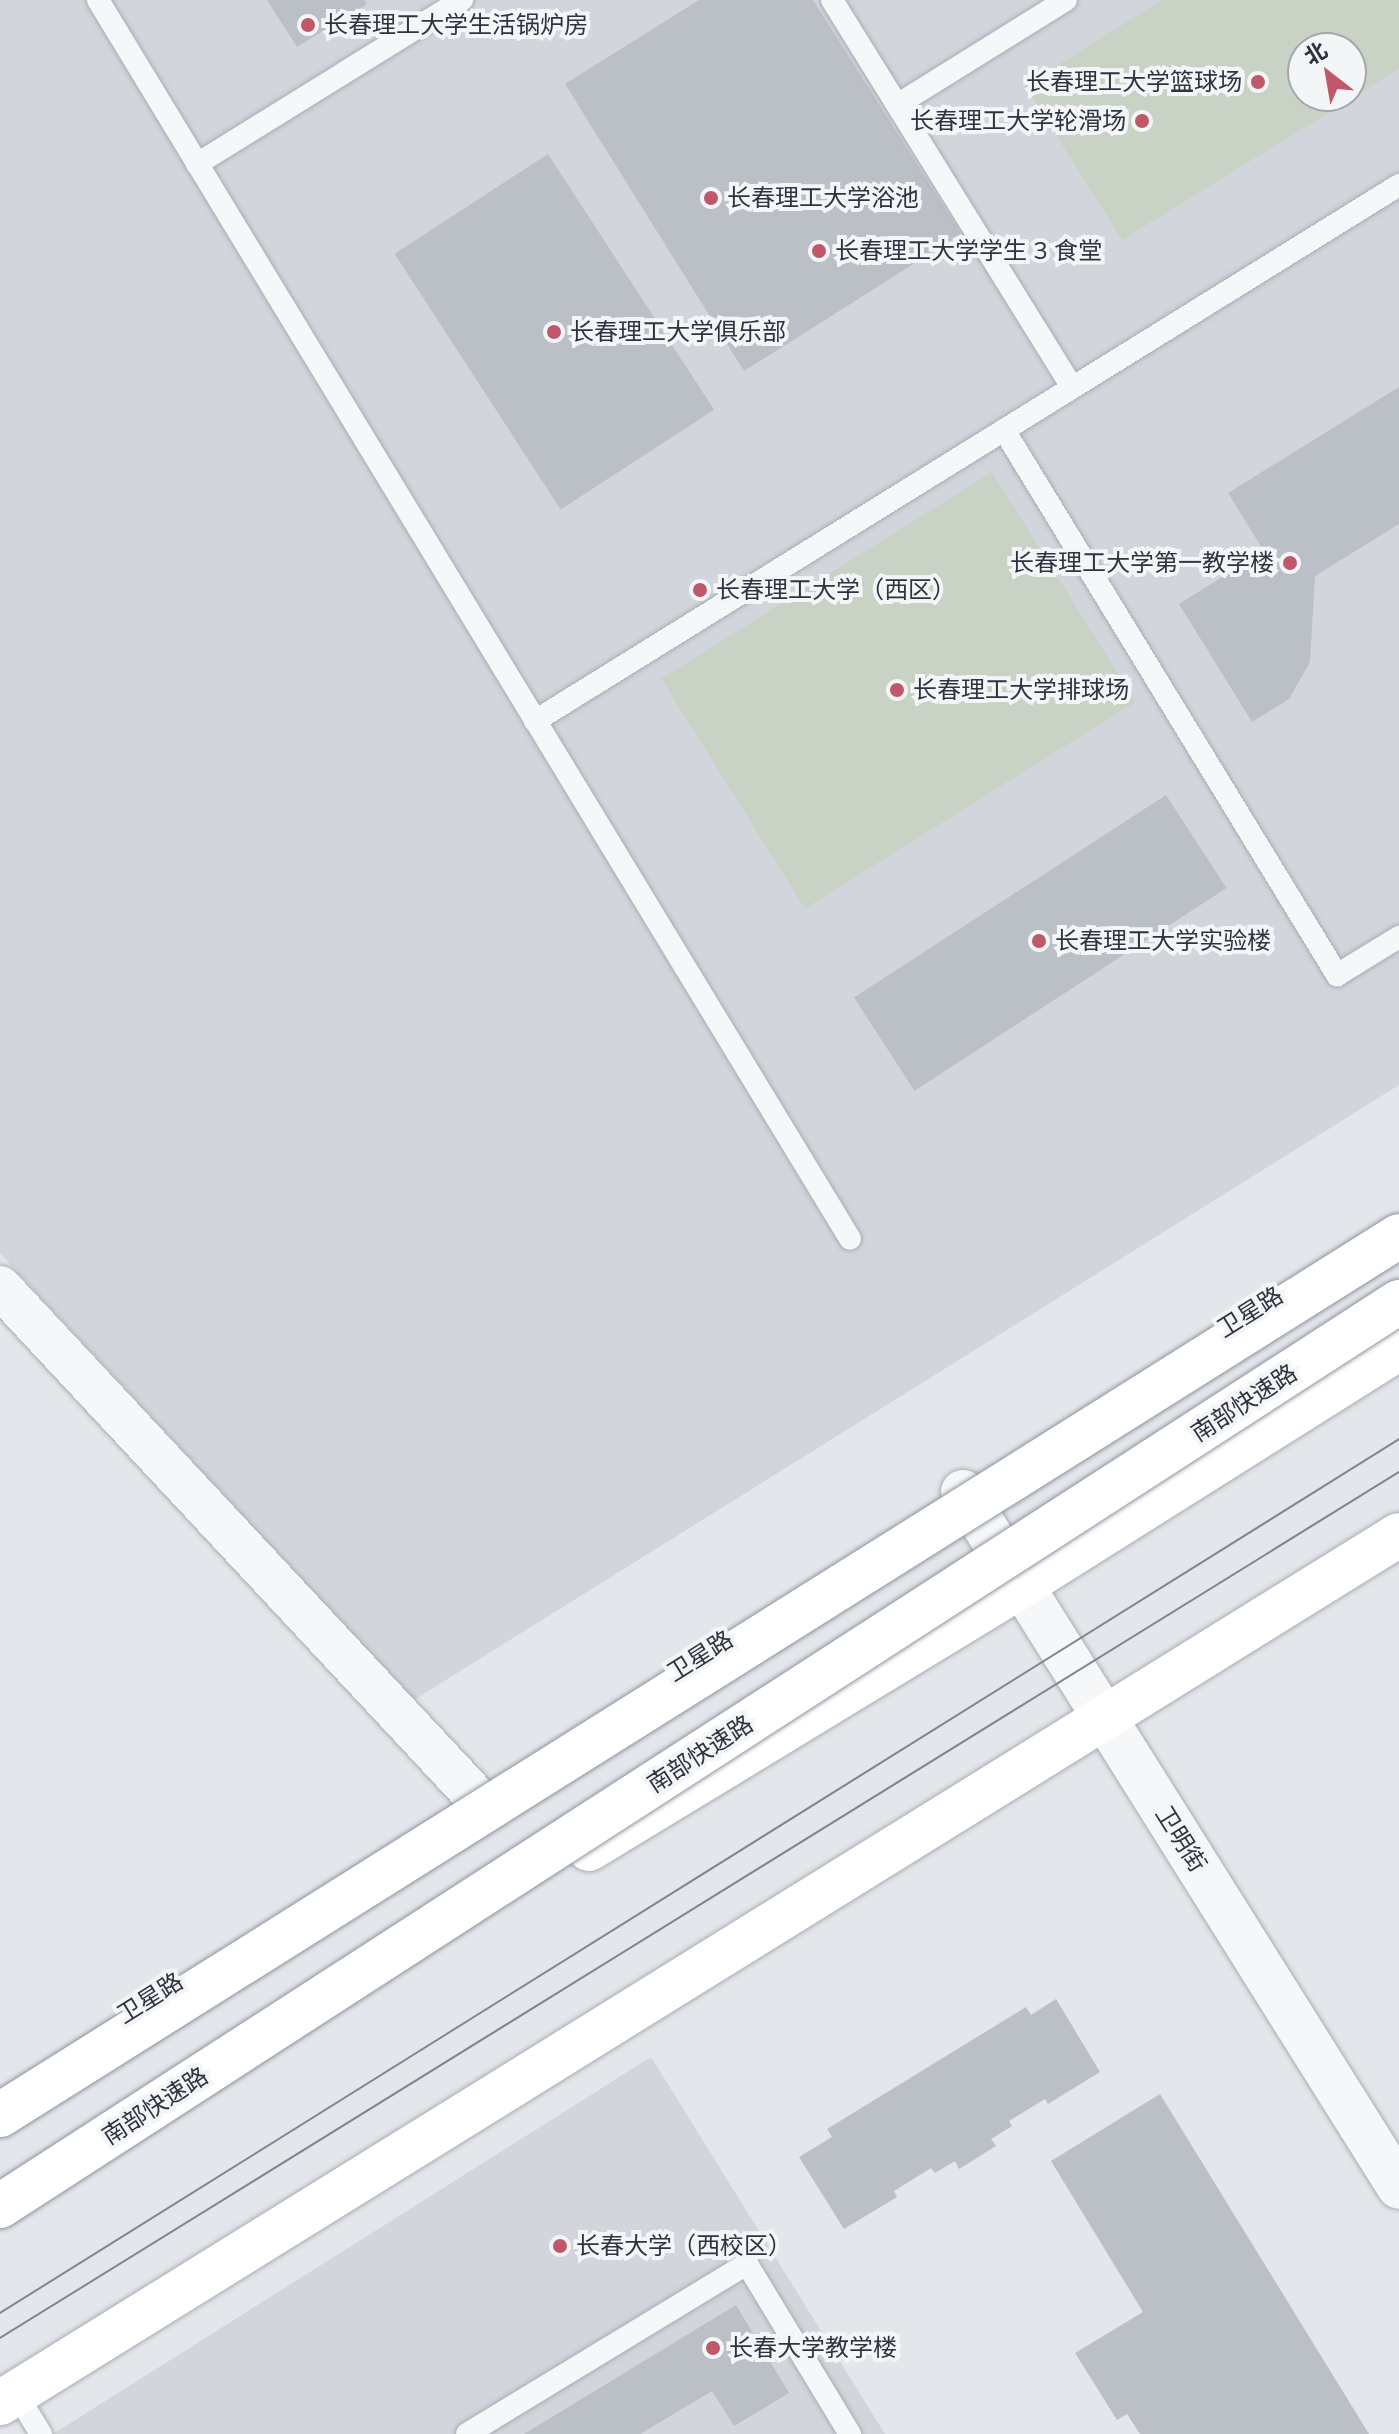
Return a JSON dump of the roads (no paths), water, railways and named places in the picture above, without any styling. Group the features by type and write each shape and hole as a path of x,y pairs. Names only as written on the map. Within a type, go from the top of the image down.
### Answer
{"main road":[{"name":"卫星路","path":"0,2091 1399,1218"},
{"path":"0,2115 1399,1236"},
{"name":"南部快速路","path":"0,2208 1399,1302"},
{"path":"0,2208 1023,1585 1399,1348"},
{"path":"8,2398 1399,1535"}],"street":[{"path":"0,1287 475,1796"},
{"name":"卫明街","path":"963,1492 1399,2187"}],"lane":[{"path":"98,0 850,1239"},
{"path":"197,164 462,0"},
{"path":"832,0 1072,387"},
{"path":"897,105 1066,0"},
{"path":"535,721 1399,185"},
{"path":"1004,430 1337,975 1399,937"},
{"path":"467,2434 747,2264 850,2434"},
{"path":"8,2398 41,2434"}],"tram line":[{"path":"0,2313 1399,1439"},
{"path":"0,2338 1399,1472"}],"place":[{"name":"长春理工大学生活锅炉房","path":"308,25"},
{"name":"长春理工大学篮球场","path":"1258,82"},
{"name":"长春理工大学轮滑场","path":"1142,121"},
{"name":"长春理工大学浴池","path":"711,198"},
{"name":"长春理工大学学生 3 食堂","path":"819,251"},
{"name":"长春理工大学俱乐部","path":"554,332"},
{"name":"长春理工大学第一教学楼","path":"1290,563"},
{"name":"长春理工大学（西区）","path":"700,590"},
{"name":"长春理工大学排球场","path":"897,690"},
{"name":"长春理工大学实验楼","path":"1039,941"},
{"name":"长春大学（西校区）","path":"560,2246"},
{"name":"长春大学教学楼","path":"713,2348"}]}
